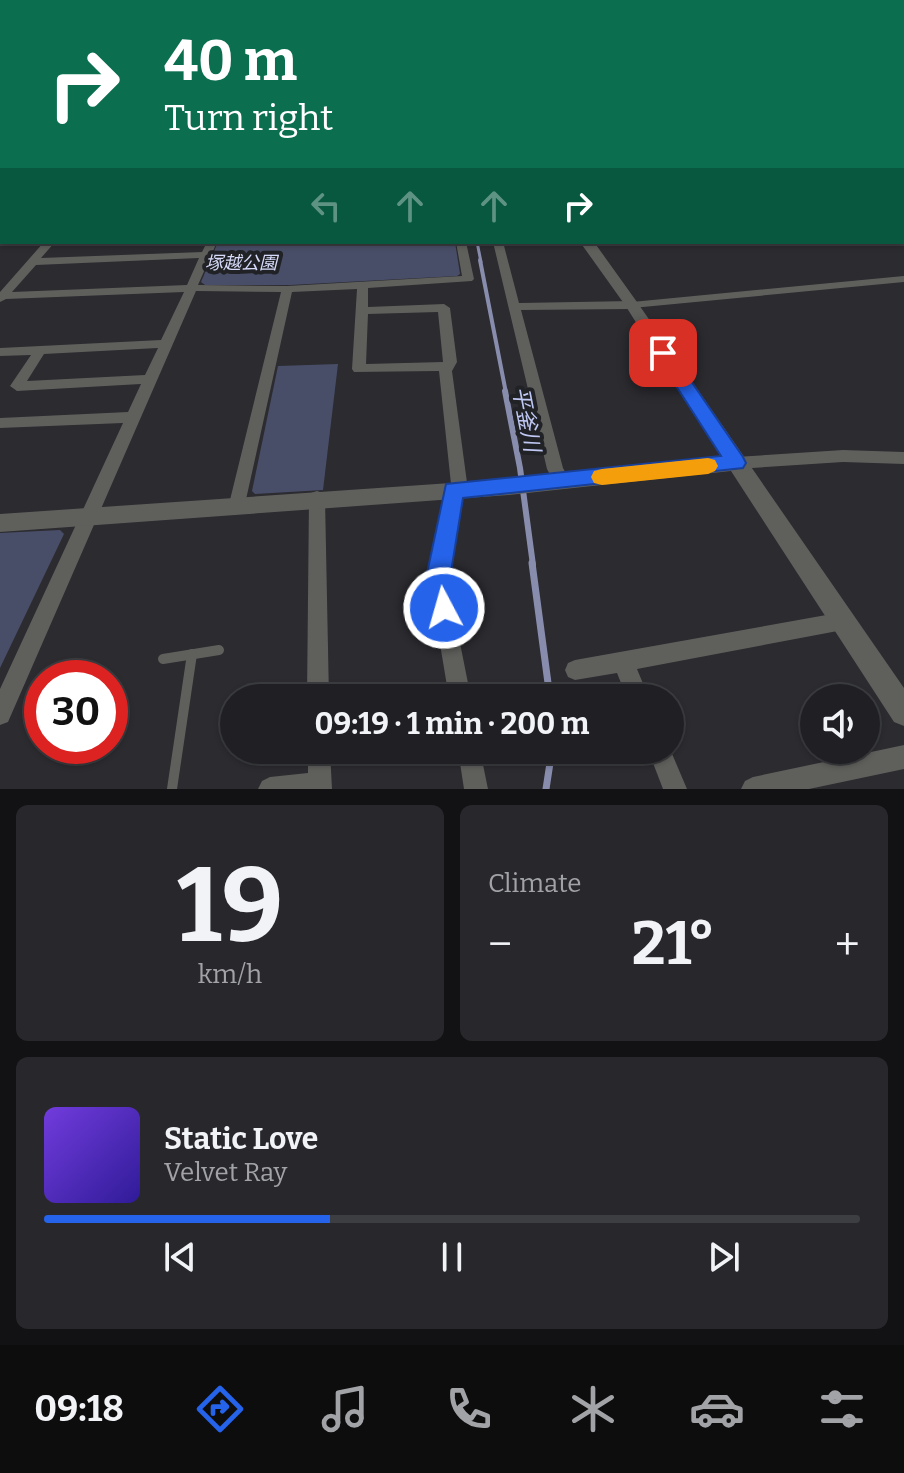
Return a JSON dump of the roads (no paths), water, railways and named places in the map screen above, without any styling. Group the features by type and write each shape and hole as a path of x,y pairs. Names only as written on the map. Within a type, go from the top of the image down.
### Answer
{"street":[{"path":"1,297 48,244"},
{"path":"0,714 211,244"},
{"path":"1,297 190,288 287,289 468,279 461,244"},
{"path":"499,244 555,469 552,483"},
{"path":"588,244 904,712"},
{"path":"32,262 206,255"},
{"path":"363,284 359,369 448,366"},
{"path":"237,504 287,289"},
{"path":"515,307 632,305"},
{"path":"362,311 444,308 450,362 445,371 457,490 438,578 457,684"},
{"path":"0,352 167,344"},
{"path":"40,350 17,386 152,379"},
{"path":"0,423 135,417"},
{"path":"0,523 317,498 509,487 736,463 843,456 904,458"},
{"path":"317,498 318,684"},
{"path":"575,670 843,621"},
{"path":"623,661 632,684"},
{"path":"753,789 786,785 904,757"},
{"path":"270,789 320,786 319,764"},
{"path":"472,764 476,789"},
{"path":"665,764 675,789"}],"lane":[{"path":"632,305 904,279"},
{"path":"163,659 219,650"},
{"path":"172,789 192,654"}],"waterway":[{"name":"平釜川","path":"477,244 481,262"},
{"name":"平釜川","path":"480,260 506,393"},
{"name":"平釜川","path":"505,391 520,468 533,565"},
{"name":"平釜川","path":"532,563 548,684"},
{"name":"平釜川","path":"546,789 550,764"}],"park label":[{"name":"塚越公園","path":"241,263"}]}
